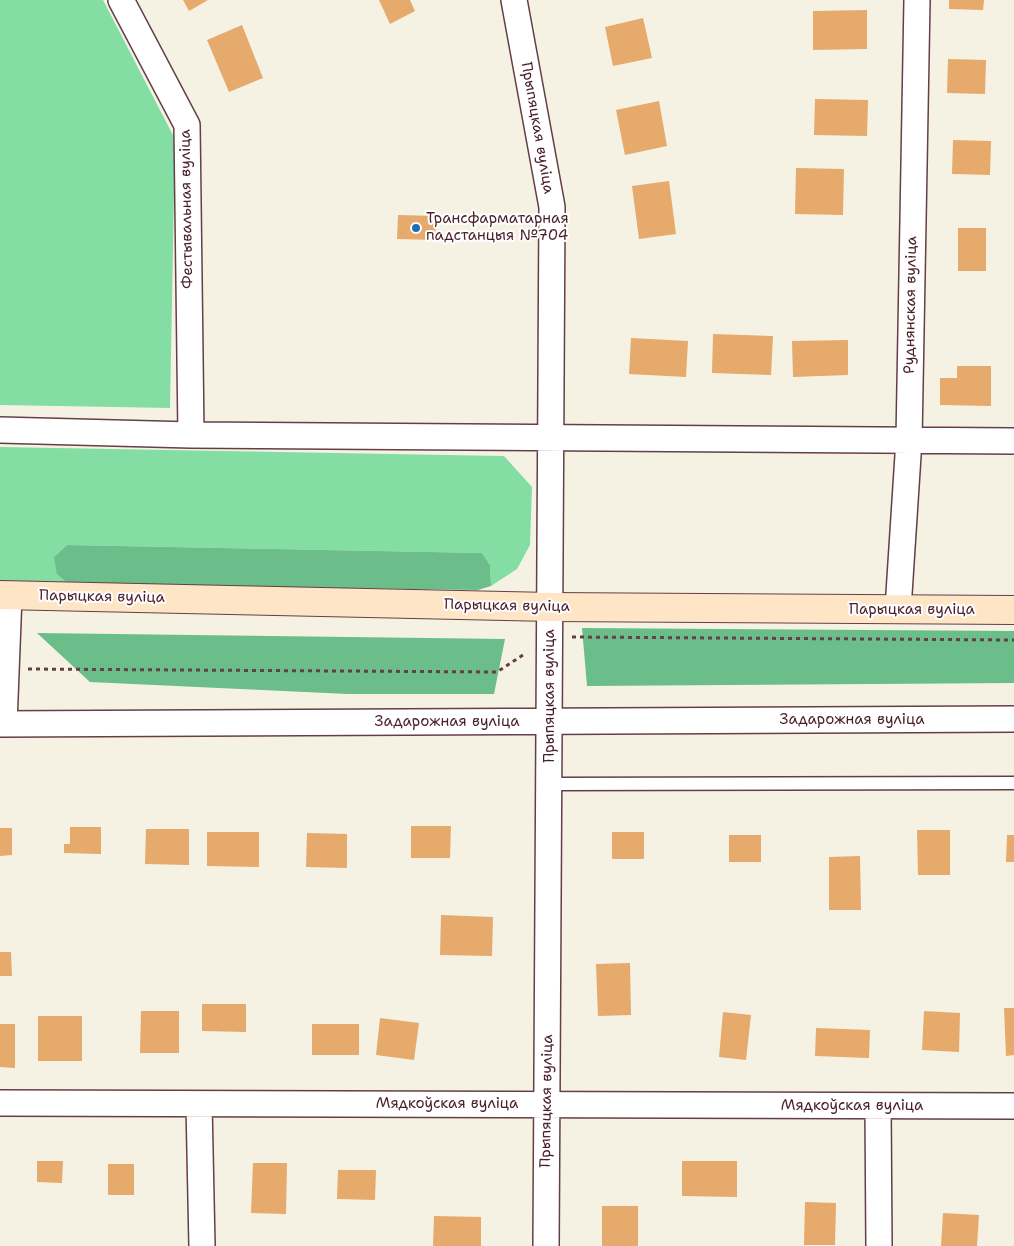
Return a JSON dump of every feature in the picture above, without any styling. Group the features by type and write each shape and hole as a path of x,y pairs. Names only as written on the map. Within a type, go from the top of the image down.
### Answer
{"main road":[{"name":"Парыцкая вуліца","path":"4,595 551,607 1014,610"}],"street":[{"name":"Фестывальная вуліца","path":"121,0 187,125 191,435"},
{"name":"Прыпяцкая вуліца","path":"514,0 552,207 546,1246"},
{"name":"Руднянская вуліца","path":"898,610 909,440 916,0"},
{"path":"0,430 191,435 1014,441"},
{"path":"2,724 6,669 4,595"},
{"name":"Задарожная вуліца","path":"2,724 1014,719"},
{"name":"Мядкоўская вуліца","path":"0,1103 1014,1106"},
{"path":"199,1104 202,1246"},
{"path":"878,1106 879,1246"}],"lane":[{"path":"550,784 1014,782"}],"path":[{"path":"6,669 497,672 551,637 1014,640"}],"green space":[{"path":"0,0 103,0 175,139 170,408 0,405"},
{"path":"0,447 504,456 532,487 530,545 517,569 491,586 490,565 482,553 67,545 54,557 69,584 0,582"},
{"path":"67,545 482,553 490,565 491,586 478,590 69,584 57,574 54,557"},
{"path":"582,628 1014,631 1014,683 587,686"},
{"path":"37,633 505,639 494,694 348,694 90,682"}],"building":[{"path":"183,0 208,0 189,11"},
{"path":"379,0 410,0 415,11 390,24"},
{"path":"949,0 984,0 983,10 949,9"},
{"path":"867,10 867,49 813,50 813,11"},
{"path":"643,18 652,58 613,66 605,27"},
{"path":"242,25 263,78 229,92 207,40"},
{"path":"948,59 986,60 985,94 947,93"},
{"path":"815,99 868,100 867,136 814,135"},
{"path":"659,101 667,146 625,155 616,110"},
{"path":"953,140 991,141 990,175 952,174"},
{"path":"796,168 844,169 843,215 795,214"},
{"path":"669,181 676,234 639,239 632,186"},
{"name":"Трансфарматарная падстанцыя №704","path":"398,215 436,216 435,240 397,239"},
{"path":"958,228 986,228 986,271 958,271"},
{"path":"713,334 773,336 771,375 712,373"},
{"path":"631,338 688,341 686,377 629,374"},
{"path":"848,340 848,375 793,377 792,341"},
{"path":"957,366 991,366 991,406 940,405 940,378 957,378"},
{"path":"411,826 451,826 450,858 411,858"},
{"path":"70,827 101,827 101,854 64,853 64,844 70,844"},
{"path":"0,828 12,828 12,855 0,856"},
{"path":"146,829 189,829 189,865 145,864"},
{"path":"917,830 950,830 950,875 918,875"},
{"path":"207,832 259,832 259,867 207,866"},
{"path":"612,832 644,832 644,859 612,859"},
{"path":"307,833 347,834 347,868 306,867"},
{"path":"729,835 761,835 761,862 729,862"},
{"path":"1007,835 1014,835 1014,862 1006,862"},
{"path":"860,856 861,910 829,910 829,857"},
{"path":"441,915 493,917 492,956 440,955"},
{"path":"0,952 11,952 12,976 0,976"},
{"path":"630,963 631,1015 598,1016 596,964"},
{"path":"202,1004 246,1004 246,1032 202,1031"},
{"path":"1004,1008 1014,1008 1014,1055 1006,1056"},
{"path":"141,1011 179,1011 179,1053 140,1053"},
{"path":"924,1011 960,1013 959,1052 922,1050"},
{"path":"723,1012 751,1015 746,1060 719,1057"},
{"path":"38,1016 82,1016 82,1061 38,1061"},
{"path":"380,1018 419,1023 414,1060 376,1055"},
{"path":"0,1024 15,1024 15,1068 0,1067"},
{"path":"312,1024 359,1024 359,1055 312,1055"},
{"path":"816,1028 870,1030 869,1058 815,1056"},
{"path":"37,1161 63,1161 62,1183 37,1182"},
{"path":"682,1161 737,1161 737,1197 682,1196"},
{"path":"253,1163 287,1163 286,1214 251,1213"},
{"path":"108,1164 134,1164 134,1195 108,1195"},
{"path":"338,1170 376,1170 375,1200 337,1199"},
{"path":"805,1202 836,1203 835,1245 804,1245"},
{"path":"602,1206 638,1206 638,1246 602,1246"},
{"path":"943,1213 979,1215 977,1246 941,1246"},
{"path":"434,1216 481,1217 481,1246 433,1246"}],"place":[{"name":"Трансфарматарная падстанцыя №704","path":"416,228"}]}
